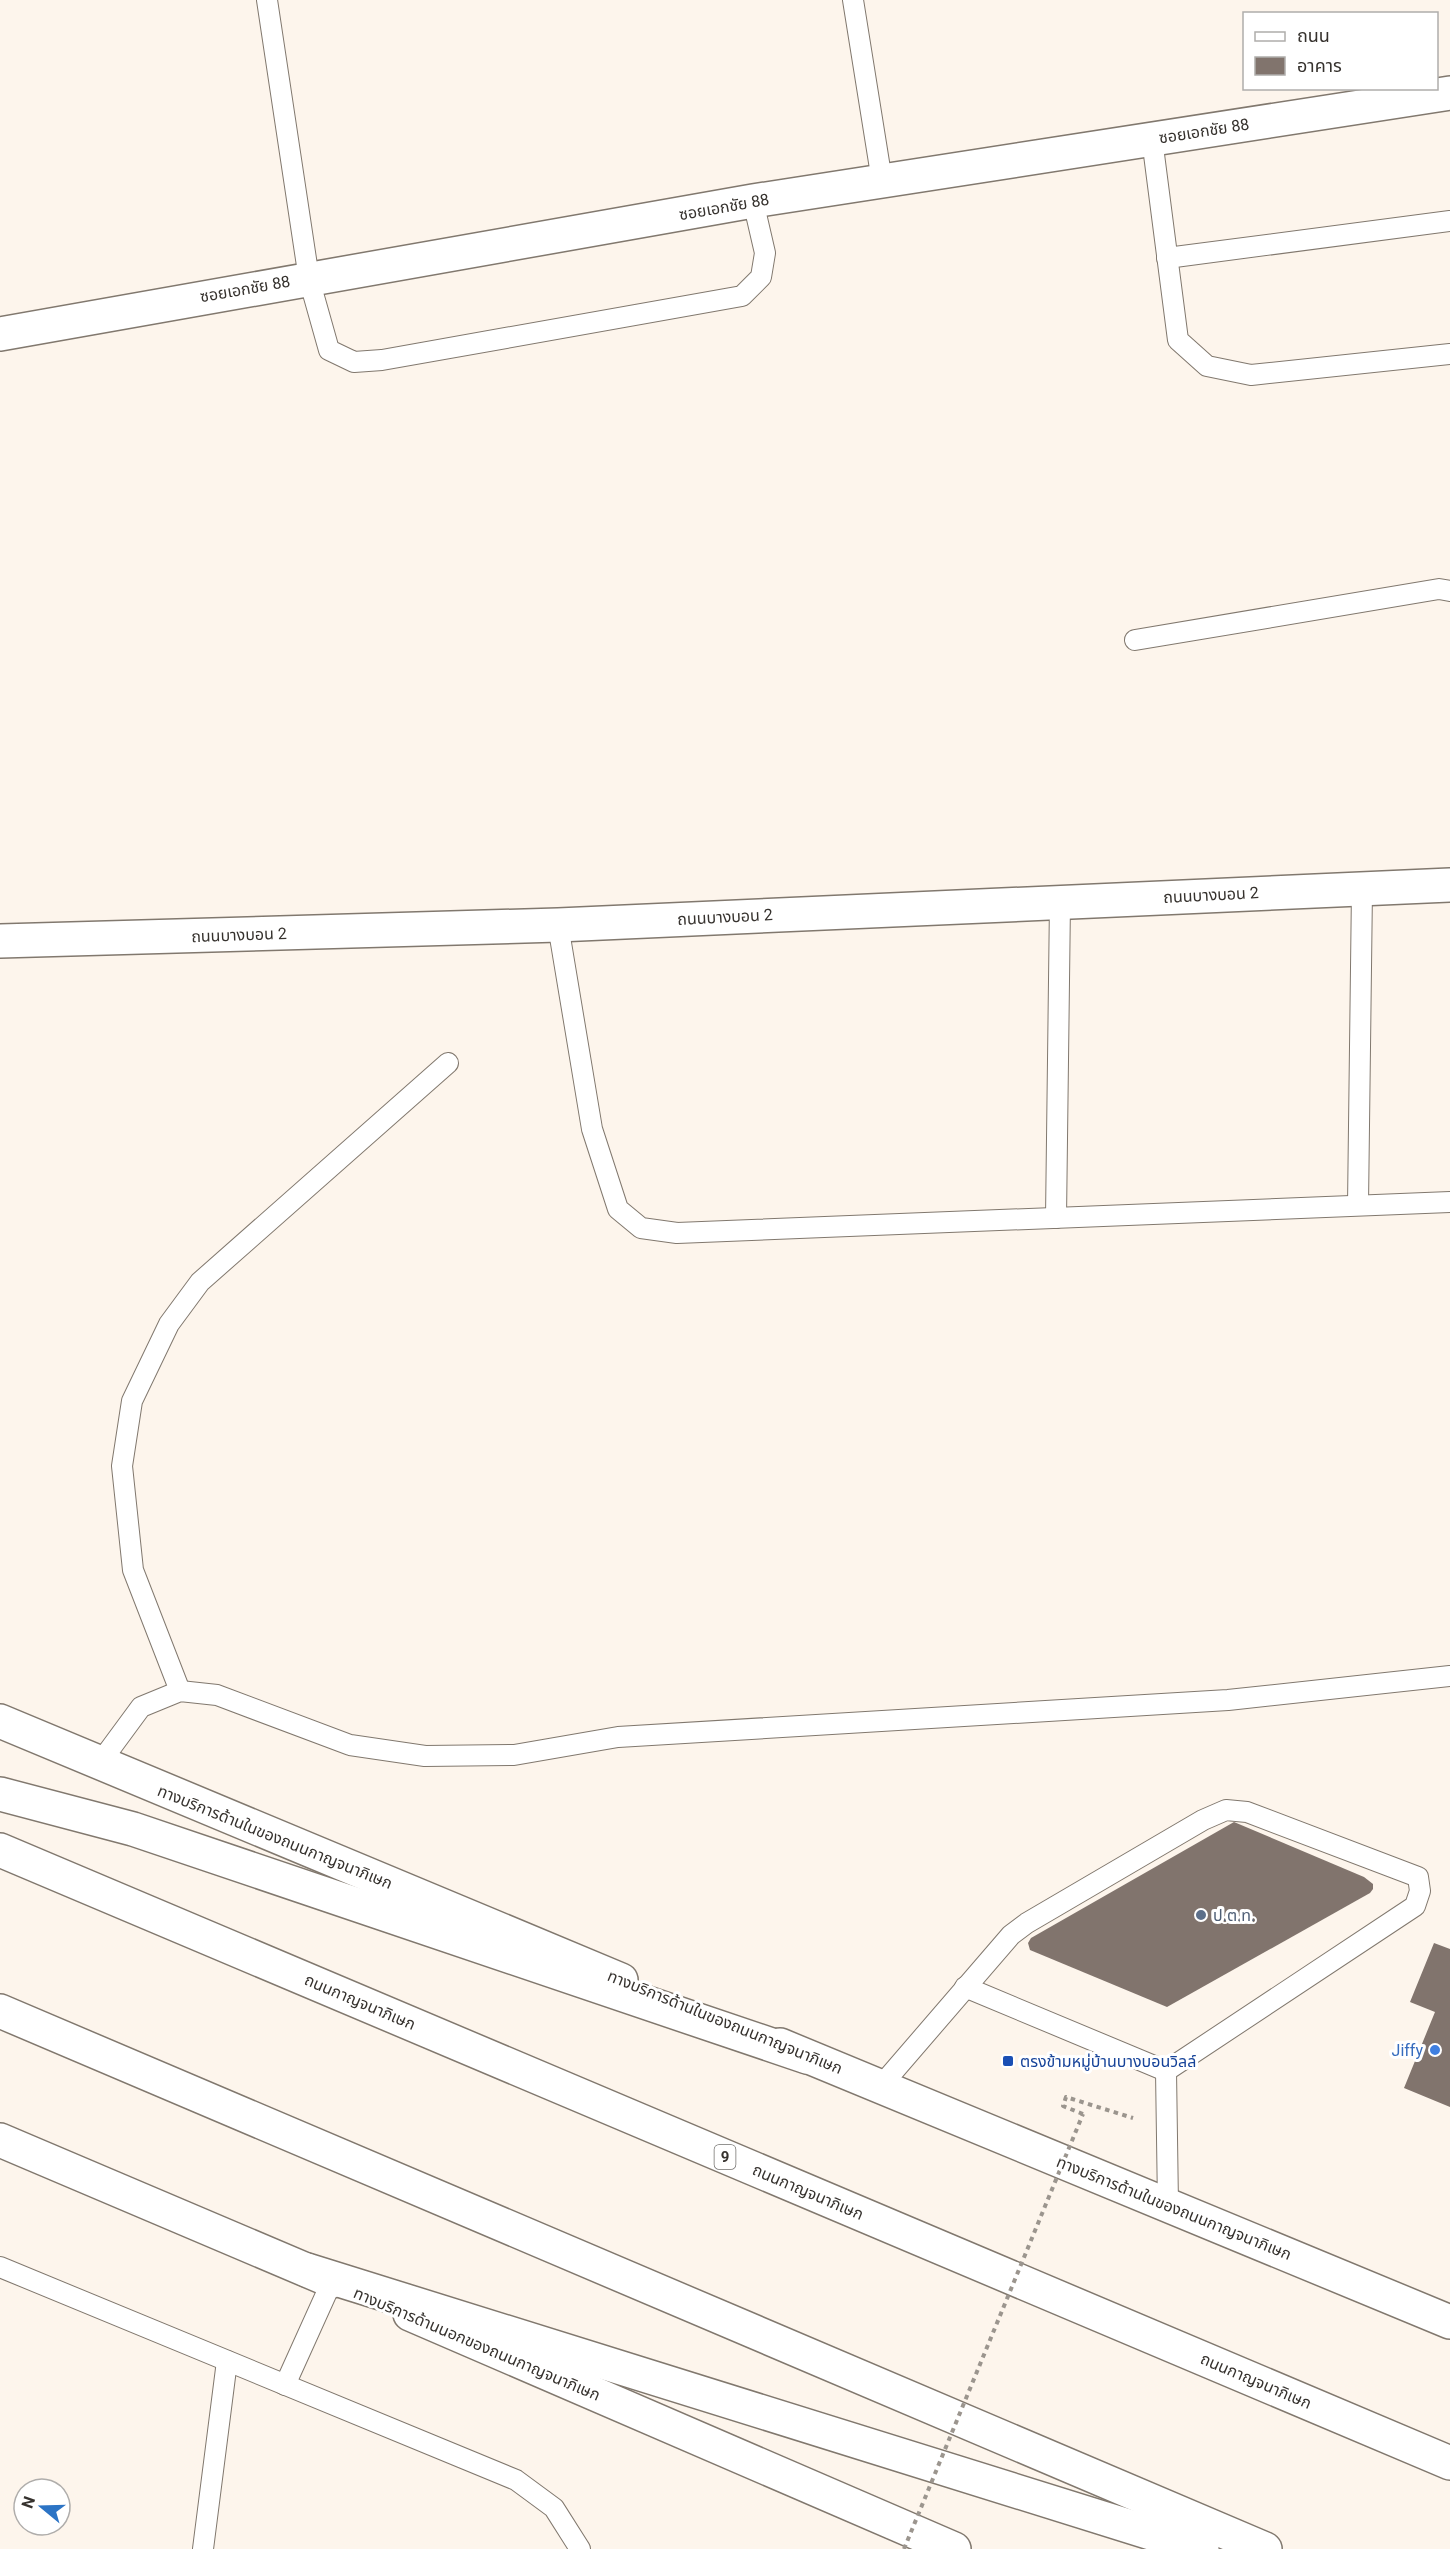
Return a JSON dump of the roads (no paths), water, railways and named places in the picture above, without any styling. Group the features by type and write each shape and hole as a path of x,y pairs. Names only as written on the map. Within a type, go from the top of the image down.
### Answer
{"main road":[{"name":"ซอยเอกชัย 88","path":"0,334 753,201 1450,93"},
{"name":"ถนนบางบอน 2","path":"0,941 558,925 1450,885"},
{"name":"ทางบริการด้านในของถนนกาญจนาภิเษก","path":"0,1721 99,1764 1450,2322"},
{"path":"0,1794 133,1829 807,2057"},
{"name":"ถนนกาญจนาภิเษก","path":"0,1850 1450,2463"},
{"path":"0,2011 1265,2549"},
{"name":"ทางบริการด้านนอกของถนนกาญจนาภิเษก","path":"0,2140 954,2549"},
{"path":"319,2275 1202,2549"}],"lane":[{"path":"267,0 309,279 329,350 354,362 394,358 742,296 761,277 765,253 753,201"},
{"path":"853,0 882,181"},
{"path":"1152,139 1178,340 1207,366 1251,375 1450,354"},
{"path":"1167,258 1450,221"},
{"path":"1135,640 1439,590 1450,591"},
{"path":"1358,1205 1362,888"},
{"path":"1056,1218 1060,902"},
{"path":"558,925 592,1129 618,1209 641,1228 677,1233 1450,1202"},
{"path":"180,1690 133,1570 122,1466 132,1401 169,1324 201,1282 447,1063"},
{"path":"99,1764 141,1707 180,1690 217,1695 350,1745 425,1756 514,1755 618,1737 1228,1700 1450,1676"},
{"path":"880,2086 1011,1935 1203,1820 1226,1810 1247,1812 1418,1877 1420,1891 1414,1906 1166,2071"},
{"path":"965,1987 1166,2071"},
{"path":"1166,2071 1168,2205"},
{"path":"0,2267 516,2480 554,2508 579,2549"},
{"path":"285,2385 319,2275"},
{"path":"203,2549 227,2361"}],"place":[{"name":"ป.ต.ท.","path":"1201,1915"},
{"name":"Jiffy","path":"1435,2050"},
{"name":"ตรงข้ามหมู่บ้านบางบอนวิลล์","path":"1008,2061"}]}
